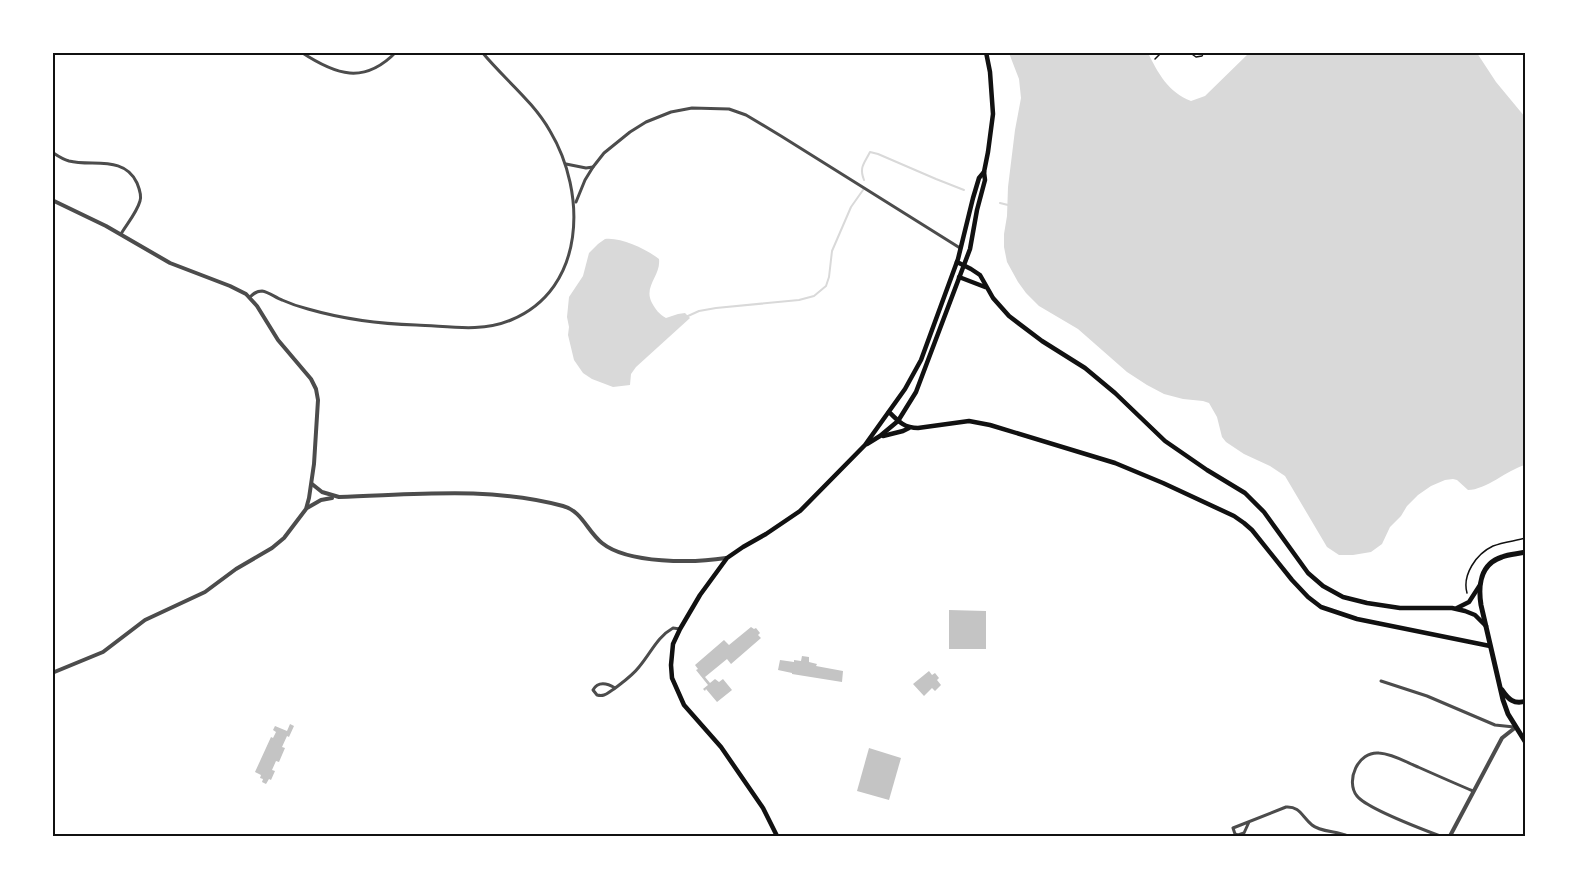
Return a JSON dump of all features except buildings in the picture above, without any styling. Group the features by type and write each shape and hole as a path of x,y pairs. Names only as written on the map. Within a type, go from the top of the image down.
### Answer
{"highway":[{"path":"1526,552 1502,557 1491,563 1484,572 1480,585 1480,597 1504,706 1526,743"},
{"path":"1515,554 1526,558"},
{"path":"1499,686 1513,702 1526,701"}],"main road":[{"path":"865,445 898,421 911,401 921,381 964,265 985,180 984,172 990,144 993,114 987,52"},
{"path":"777,837 752,790 721,747 690,713 678,693 672,678 673,644 700,595 727,558 800,511 865,445 889,412 917,368 957,262 979,178 984,172"},
{"path":"957,262 979,274 985,287 1009,316 1042,341 1069,356 1092,373 1165,441 1245,493 1264,512 1308,573 1323,586 1343,597 1379,606 1452,608 1468,604 1480,585"},
{"path":"952,274 985,287"},
{"path":"889,412 904,426 918,428 969,421 990,425 1115,463 1208,503 1244,523 1292,580 1321,607 1357,620 1490,646"},
{"path":"880,436 903,431 909,427"},
{"path":"1452,608 1472,613 1486,626"}],"street":[{"path":"301,52 334,70 359,74 380,66 396,52"},
{"path":"250,297 256,292 263,292 309,310 368,322 448,328 499,324 519,316 547,294 564,269 573,229 575,204 566,164 551,132 542,119 482,52"},
{"path":"575,204 585,180 604,153 646,122 671,112 692,108 729,109 746,115 781,135 961,249"},
{"path":"52,152 69,161 102,162 116,165 134,177 141,199 121,234"},
{"path":"566,164 593,167"},
{"path":"52,200 121,234 170,263 230,286 250,297 278,340 308,374 315,386 318,400 312,484 306,509 288,534 272,548 236,569 212,587 145,620 103,652 52,674"},
{"path":"312,484 322,492 339,497"},
{"path":"306,509 321,500 339,497 451,492 517,497 570,509 578,515 602,544 626,554 683,561 710,561 727,558"},
{"path":"615,688 607,684 599,684 593,690 597,695 603,696 615,688 637,670 662,636 672,628 680,629"},
{"path":"1381,681 1427,696 1495,725 1516,727"},
{"path":"1450,837 1502,738 1516,727"},
{"path":"1440,837 1364,802 1354,791 1352,780 1356,768 1370,754 1379,753 1395,757 1473,791"},
{"path":"1249,822 1244,833 1235,834 1233,828 1286,807 1291,807 1296,808 1317,828 1338,832 1348,837"}],"path":[{"path":"1155,59 1162,52"},
{"path":"1189,52 1196,57 1202,56 1204,52"},
{"path":"1521,52 1526,57"}],"shaded area":[{"path":"1009,53 1148,53 1160,75 1170,87 1191,101 1205,96 1249,53 1477,53 1496,82 1525,117 1525,465 1475,489 1468,490 1453,479 1431,486 1407,506 1390,527 1382,544 1371,552 1339,555 1327,547 1285,476 1226,442 1209,403 1164,394 1147,385 1127,372 1078,329 1039,306 1018,282 1007,262 1004,247 1008,187 1021,98 1019,79"},
{"path":"605,239 633,245 659,259 650,291 652,303 666,318 685,313 690,318 636,367 631,374 630,385 613,387 583,373 574,360 568,335 567,317 569,297 583,276 589,253"}],"waterway":[{"path":"864,180 862,169 870,152 964,190"},
{"path":"688,316 716,308 799,300 814,296 826,286 832,251 851,207 863,190"},
{"path":"1000,203 1008,205"}]}
